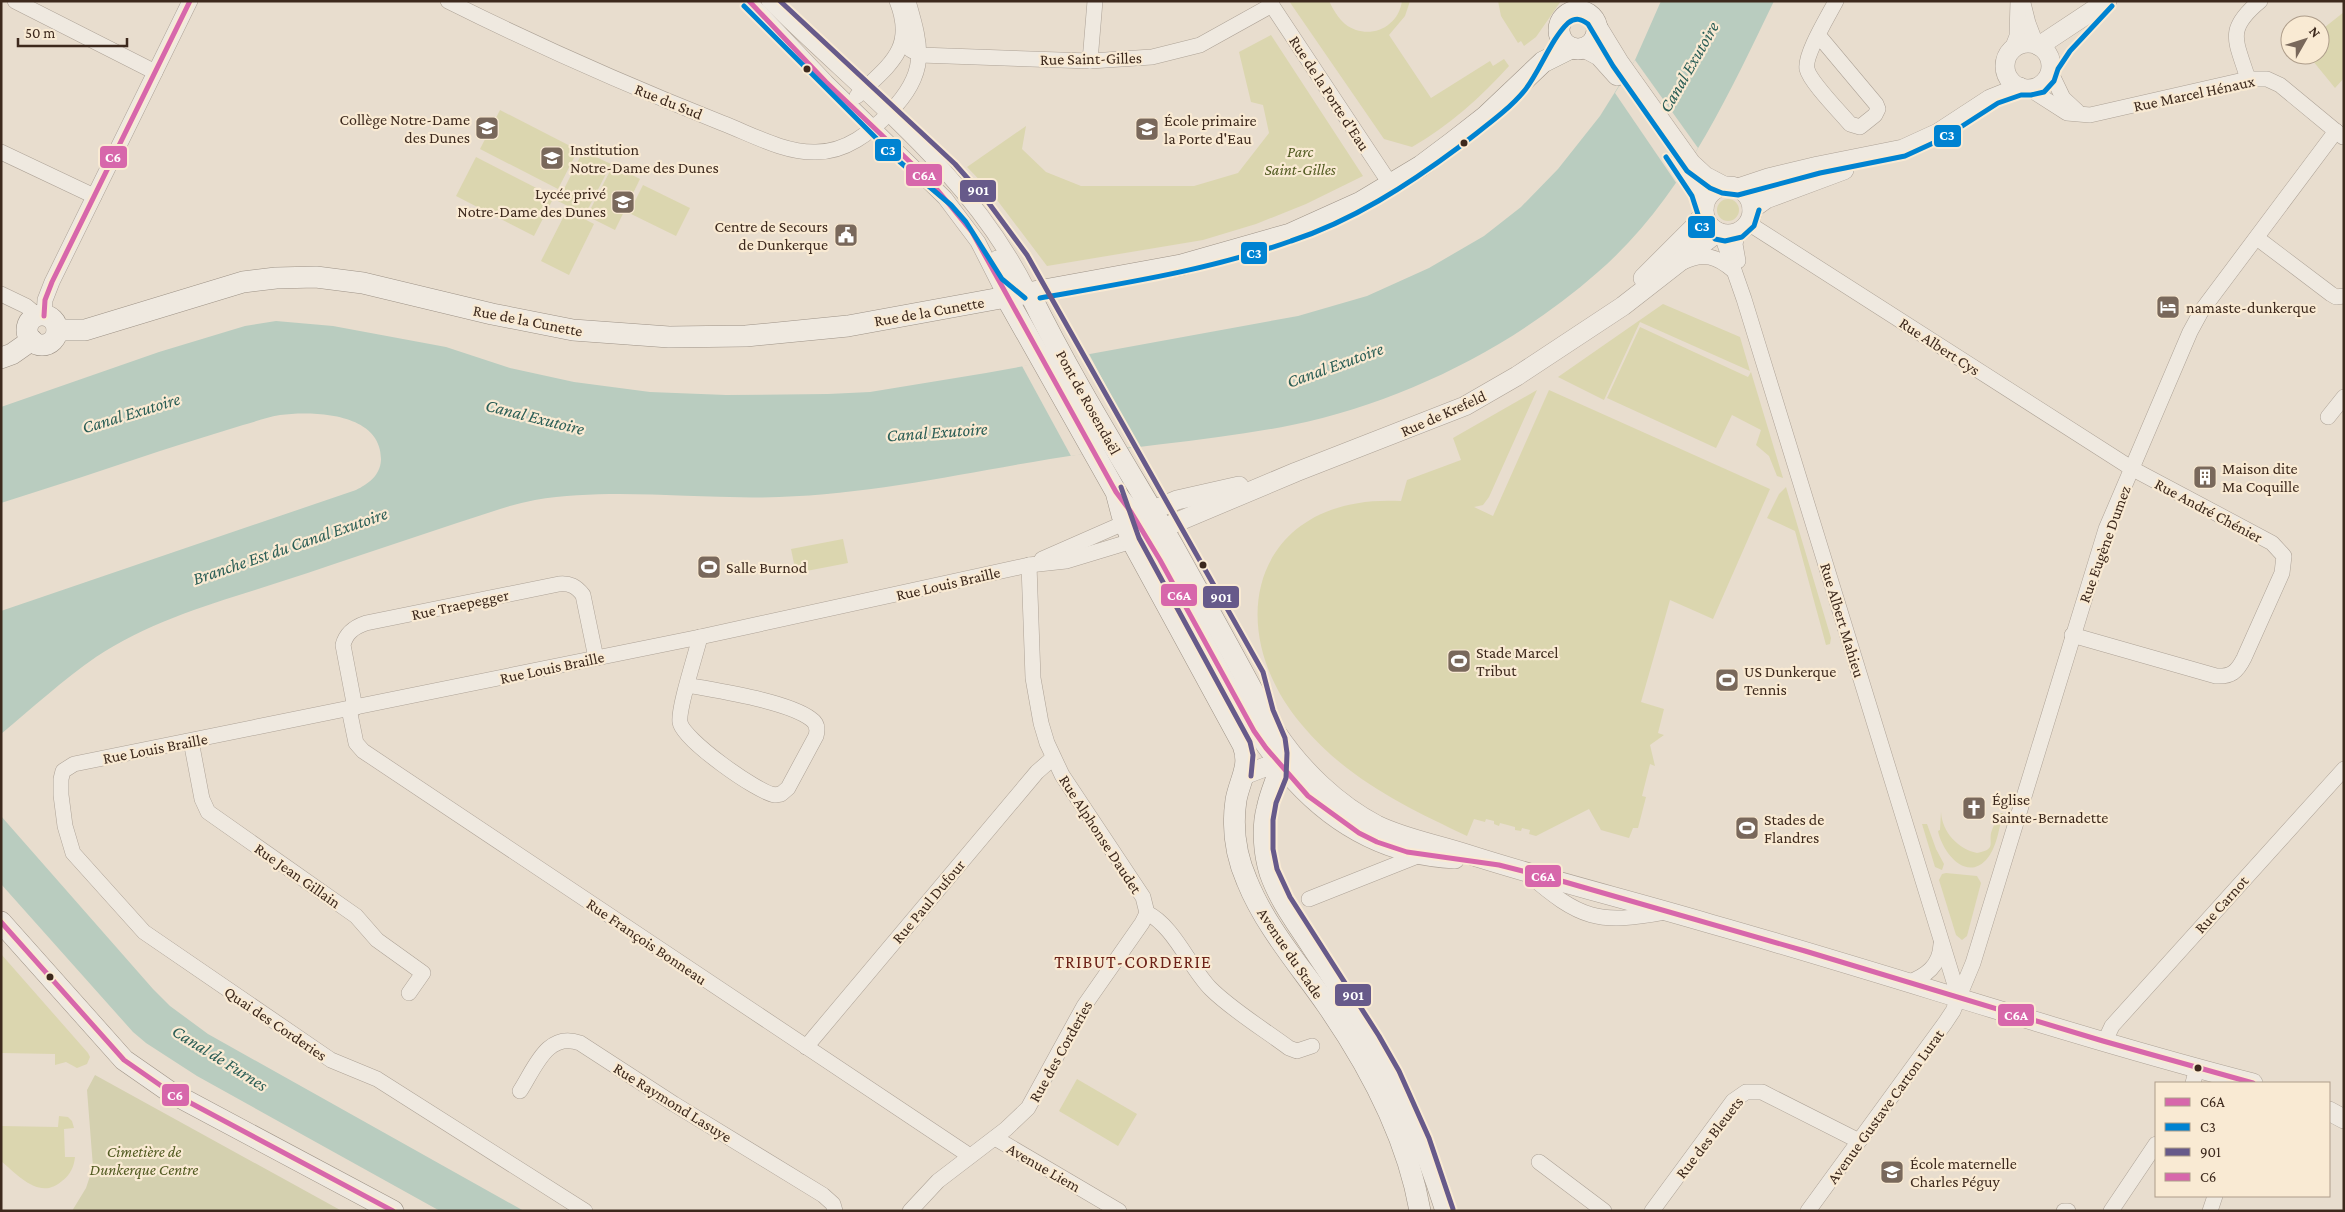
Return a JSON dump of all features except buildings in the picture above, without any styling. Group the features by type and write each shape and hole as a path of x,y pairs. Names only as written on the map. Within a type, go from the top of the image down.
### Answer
{"main road":[{"path":"1570,12 1585,12 1596,16 1595,40 1578,48 1561,38 1559,31 1570,12"},
{"path":"1519,85 1534,59 1570,12"},
{"name":"Rue de la Cunette","path":"46,321 85,330 233,284 291,277 351,281 492,314 567,329 684,337 770,334 822,329 1006,297 1192,262 1262,243 1333,216 1391,185 1469,130 1543,62 1578,48"},
{"path":"1029,292 1038,332"},
{"path":"1006,297 1038,332"},
{"path":"1,358 12,354 32,340 38,344 48,344 55,338 46,321"},
{"name":"Pont de Rosendaël","path":"1038,332 1130,476 1142,526"},
{"name":"Pont de Rosendaël","path":"1038,332 1116,492 1142,526"},
{"name":"Avenue du Stade","path":"1142,526 1270,722 1278,740 1280,766 1277,781 1266,810 1266,850 1276,887 1295,921 1373,1040 1392,1075 1422,1140 1446,1211"},
{"name":"Avenue du Stade","path":"1142,526 1240,739 1246,756 1244,775 1237,798 1235,826 1237,849 1247,882 1272,927 1345,1031 1371,1074 1399,1137 1420,1211"},
{"path":"1,922 119,1054 146,1077 170,1092 393,1211"},
{"path":"1,937 109,1057 138,1083 172,1104 372,1211"}],"street":[{"path":"16,1 155,72"},
{"path":"46,321 49,290 190,1"},
{"name":"Rue du Sud","path":"448,1 594,70 672,103 794,149 816,152 836,149 860,139 875,128 909,90 920,56"},
{"path":"749,1 875,128 961,204 979,227 1006,275 1029,292"},
{"path":"769,1 889,113 934,158 1008,251 1029,292"},
{"path":"850,104 892,60 903,40 903,20 896,1"},
{"path":"908,1 919,41 920,56"},
{"path":"1090,61 1095,1"},
{"path":"1818,36 1876,104 1878,110 1876,114 1860,127 1850,124 1808,71 1808,59 1818,36 1836,1"},
{"path":"2018,1 2017,32 2009,58 2010,79 2024,88"},
{"path":"2023,1 2028,23 2038,45 2048,54 2050,69 2066,102 2074,110 2085,115"},
{"path":"2248,79 2237,43 2236,31 2240,20 2260,1"},
{"name":"Rue Saint-Gilles","path":"920,56 1090,61 1132,60 1186,50 1210,41 1271,3"},
{"name":"Rue de la Porte d'Eau","path":"1271,3 1391,185"},
{"path":"1964,116 1994,82 2009,58 2023,44 2038,45 2105,3"},
{"path":"1704,211 1711,193 1818,166 1892,152 1924,141 1990,99 2043,83 2064,46 2105,3"},
{"path":"1596,16 1611,60 1697,177 1708,224 1735,226 1748,196 1731,187 1697,177"},
{"path":"903,40 911,50 920,56"},
{"path":"1578,48 1611,60"},
{"name":"Rue Marcel Hénaux","path":"2024,88 2067,113 2096,115 2248,79 2267,79 2280,85 2340,134"},
{"name":"Rue Eugène Dumez","path":"1959,998 1973,962 2072,634 2106,529 2193,324 2256,238 2340,134"},
{"path":"1,152 94,196"},
{"name":"Rue de Krefeld","path":"1142,526 1296,472 1465,406 1521,374 1623,306 1675,266 1735,226 1766,199 1892,152"},
{"path":"908,159 945,198 972,232 1006,297"},
{"name":"Rue de Krefeld","path":"1580,333 1652,270 1695,226 1704,211"},
{"name":"Rue Albert Mahieu","path":"1735,226 1734,272 1744,299 1959,998"},
{"name":"Rue Albert Mahieu","path":"1735,226 1735,247 1744,299"},
{"name":"Rue Albert Cys","path":"1735,226 2131,468"},
{"path":"2256,238 2331,294 2336,297 2344,296"},
{"name":"Rue de Krefeld","path":"1675,266 1694,258 1708,256 1722,261 1734,272"},
{"path":"1,294 26,306 46,321"},
{"path":"2328,417 2344,397"},
{"name":"Rue André Chénier","path":"2072,634 2216,676 2229,676 2237,670 2244,658 2282,573 2284,556 2272,543 2131,468"},
{"path":"1142,526 1254,731 1280,766 1312,787 1340,800 1374,823 1400,834 1424,849 1500,866 1668,911 2104,1043 2195,1076 2245,1082"},
{"name":"Rue Louis Braille","path":"74,764 596,658 1029,565 1142,526"},
{"name":"Rue Alphonse Daudet","path":"1029,565 1033,678 1041,723 1053,758 1143,897 1147,913 1162,925 1202,978 1217,994 1289,1048 1297,1051 1312,1046"},
{"name":"Rue Traepegger","path":"352,708 343,645 346,636 352,630 366,624 559,584 568,584 576,588 583,595 596,658"},
{"path":"693,686 745,696 776,705 808,717 815,723 817,730 815,740 784,792 775,795 762,791 727,768 686,734 680,726 679,717 693,686 705,635"},
{"name":"Rue François Bonneau","path":"352,708 356,743 363,752 970,1156"},
{"path":"1270,722 1312,787"},
{"name":"Rue Jean Gillain","path":"191,741 202,798 208,812 352,912 377,940 423,973 408,993"},
{"name":"Rue Paul Dufour","path":"806,1047 1037,772 1053,758"},
{"name":"Quai des Corderies","path":"74,764 63,771 60,785 65,826 71,848 77,858 144,932 331,1060 377,1079 585,1211"},
{"path":"1244,775 1260,768 1280,766"},
{"name":"Rue Carnot","path":"2104,1043 2112,1026 2344,769"},
{"path":"1266,810 1284,792 1312,787"},
{"path":"1309,899 1424,849"},
{"name":"Rue des Corderies","path":"910,1211 931,1186 995,1138 1028,1108 1084,1006 1139,928 1147,913"},
{"path":"1907,984 1934,968 1940,958 1942,940"},
{"name":"Avenue Gustave Carton Lurat","path":"1808,1211 1946,1023 1959,998"},
{"name":"Rue Raymond Lasuye","path":"520,1092 551,1045 565,1040 580,1043 674,1104 823,1195 833,1204 835,1211"},
{"name":"Rue des Bleuets","path":"1652,1211 1733,1101 1746,1092 1762,1092 1859,1141"},
{"path":"2330,1112 2344,1119"},
{"name":"Avenue Liem","path":"995,1138 1119,1211"},
{"path":"2111,1211 2155,1145"},
{"path":"1540,1162 1604,1211"},
{"path":"2210,1211 2216,1197"}],"green space":[{"path":"1289,1 1329,1 1345,24 1363,32 1372,32 1388,25 1394,19 1402,1 1410,1 1405,16 1389,35 1431,98 1490,61 1493,66 1504,59 1509,66 1464,110 1426,139 1412,147 1384,139"},
{"path":"1498,1 1561,1 1536,37 1524,46 1521,41 1518,43 1501,16"},
{"path":"2344,12 2344,78 2335,88 2316,65 2330,65 2330,23"},
{"name":"Parc Saint-Gilles","path":"1271,35 1363,176 1306,204 1256,224 1203,240 1047,266 991,192 967,167 1026,126 1022,149 1046,172 1081,186 1194,186 1238,173 1269,133 1263,105 1251,102 1239,52"},
{"path":"500,110 578,150 558,189 480,149"},
{"path":"583,151 611,164 585,215 558,201"},
{"path":"476,157 554,197 534,236 456,196"},
{"path":"613,165 640,179 615,230 587,216"},
{"path":"643,185 690,208 676,236 629,213"},
{"path":"1728,199 1736,202 1739,210 1736,218 1728,221 1720,218 1717,210 1720,202"},
{"path":"567,210 594,224 569,275 541,261"},
{"path":"1663,304 1740,337 1750,371 1640,322 1604,400 1558,377"},
{"path":"1640,327 1748,377 1751,372 1783,478 1777,476 1769,456 1756,445 1761,430 1732,415 1716,448 1607,398"},
{"name":"Stade Marcel Tribut","path":"1537,390 1489,497 1483,505 1474,507 1493,516 1549,390 1770,489 1713,619 1670,600 1641,702 1664,709 1658,733 1664,735 1650,745 1655,766 1650,764 1642,796 1646,797 1638,828 1633,828 1629,838 1601,830 1589,809 1536,836 1529,834 1530,830 1522,828 1521,831 1515,830 1515,827 1500,823 1499,826 1494,824 1494,821 1486,819 1485,822 1474,819 1467,836 1422,814 1378,790 1338,761 1320,744 1302,725 1276,686 1261,646 1258,608 1265,572 1284,542 1312,518 1352,504 1401,501 1407,480 1461,460 1453,438"},
{"path":"1786,487 1831,638 1830,644 1826,645 1795,531 1767,518 1779,494"},
{"path":"843,539 848,563 796,573 791,549"},
{"path":"1941,812 1944,826 1952,838 1964,848 1977,853 1989,848 1993,828 2000,813 2003,813 1995,844 1986,860 1978,866 1970,868 1963,866 1949,855 1940,839 1938,831 1940,830"},
{"path":"1922,824 1927,824 1944,864 1942,870 1935,867"},
{"path":"1942,874 1977,876 1981,883 1967,936 1962,940 1956,935 1939,880"},
{"path":"1,954 88,1053 90,1057 87,1064 77,1068 66,1062 55,1065 55,1054 1,1053"},
{"name":"Cimetière de Dunkerque Centre","path":"95,1075 342,1211 72,1211 86,1188 93,1167 87,1090"},
{"path":"1077,1079 1137,1114 1118,1146 1059,1111"},
{"path":"59,1116 68,1117 72,1121 74,1128 64,1129 65,1157 75,1157 74,1164 62,1181 46,1188 38,1187 22,1179 1,1161 1,1126 58,1127"}],"water":[{"path":"1661,1 1774,1 1720,110 1699,146 1678,180 1654,213 1627,244 1598,272 1530,324 1455,368 1415,386 1375,402 1334,415 1262,431 1110,450 881,488 779,497 596,494 525,502 214,603 153,626 133,635 96,657 1,734 1,611 356,490 376,475 381,460 378,444 370,432 358,424 343,418 326,415 280,415 180,444 1,503 1,407 159,352 245,326 276,321 333,326 446,347 510,368 574,382 650,392 726,395 870,392 986,373 1298,316 1367,296 1429,268 1484,236 1521,207 1558,169 1600,116 1635,60"},
{"name":"Canal de Furnes","path":"1,816 170,1006 208,1034 524,1211 440,1211 197,1076 146,1043 133,1032 1,884"}],"pier":[{"path":"1635,60 1698,148 1677,184 1615,93"},
{"path":"1089,354 1138,446 1071,456 1022,366"}],"transit line":[{"name":"C6","path":"44,316 45,300 52,282 190,1"},
{"name":"C6A","path":"749,1 826,82 930,181 972,232 1116,492 1131,512 1160,560 1254,731 1266,748 1308,796 1359,833 1377,842 1407,852 1499,865 1558,880 1805,951 2103,1041 2249,1082"},
{"name":"901","path":"780,1 955,164 985,198 1027,255 1263,672 1273,710 1285,738 1287,753 1286,778 1276,803 1273,820 1273,849 1277,869 1290,897 1379,1036 1399,1071 1429,1138 1453,1209"},
{"name":"C3","path":"744,6 900,162 951,205 966,222 1002,279 1025,298"},
{"name":"C3","path":"1040,298 1167,275 1230,260 1314,233 1358,212 1420,175 1502,113 1525,90 1562,30 1568,23 1576,19 1588,24 1613,66 1687,171 1710,188 1722,193 1738,195 1820,173 1905,156 1942,139 1998,103 2021,95 2044,92 2054,81 2058,69 2070,51 2112,6"},
{"name":"C3","path":"1666,157 1692,196 1702,227 1715,239 1725,241 1742,237 1754,226 1759,210"},
{"name":"901","path":"1121,487 1139,538 1250,742 1253,755 1251,776"},
{"name":"C6","path":"1,922 124,1060 170,1092 393,1211"}],"place":[{"name":"Collège Notre-Dame des Dunes","path":"487,128"},
{"name":"École primaire la Porte d'Eau","path":"1147,129"},
{"name":"Institution Notre-Dame des Dunes","path":"552,158"},
{"name":"Lycée privé Notre-Dame des Dunes","path":"623,202"},
{"name":"Centre de Secours de Dunkerque","path":"846,235"},
{"name":"namaste-dunkerque","path":"2168,307"},
{"name":"Maison dite Ma Coquille","path":"2205,477"},
{"name":"Salle Burnod","path":"709,567"},
{"name":"Stade Marcel Tribut","path":"1459,661"},
{"name":"US Dunkerque Tennis","path":"1727,680"},
{"name":"Église Sainte-Bernadette","path":"1974,808"},
{"name":"Stades de Flandres","path":"1747,828"},
{"name":"École maternelle Charles Péguy","path":"1892,1172"}],"district":[{"name":"TRIBUT-CORDERIE","path":"1133,962"}],"water label":[{"name":"Canal Exutoire","path":"1689,67"},
{"name":"Canal Exutoire","path":"1335,365"},
{"name":"Canal Exutoire","path":"131,413"},
{"name":"Canal Exutoire","path":"535,417"},
{"name":"Canal Exutoire","path":"937,432"},
{"name":"Branche Est du Canal Exutoire","path":"290,546"}]}
